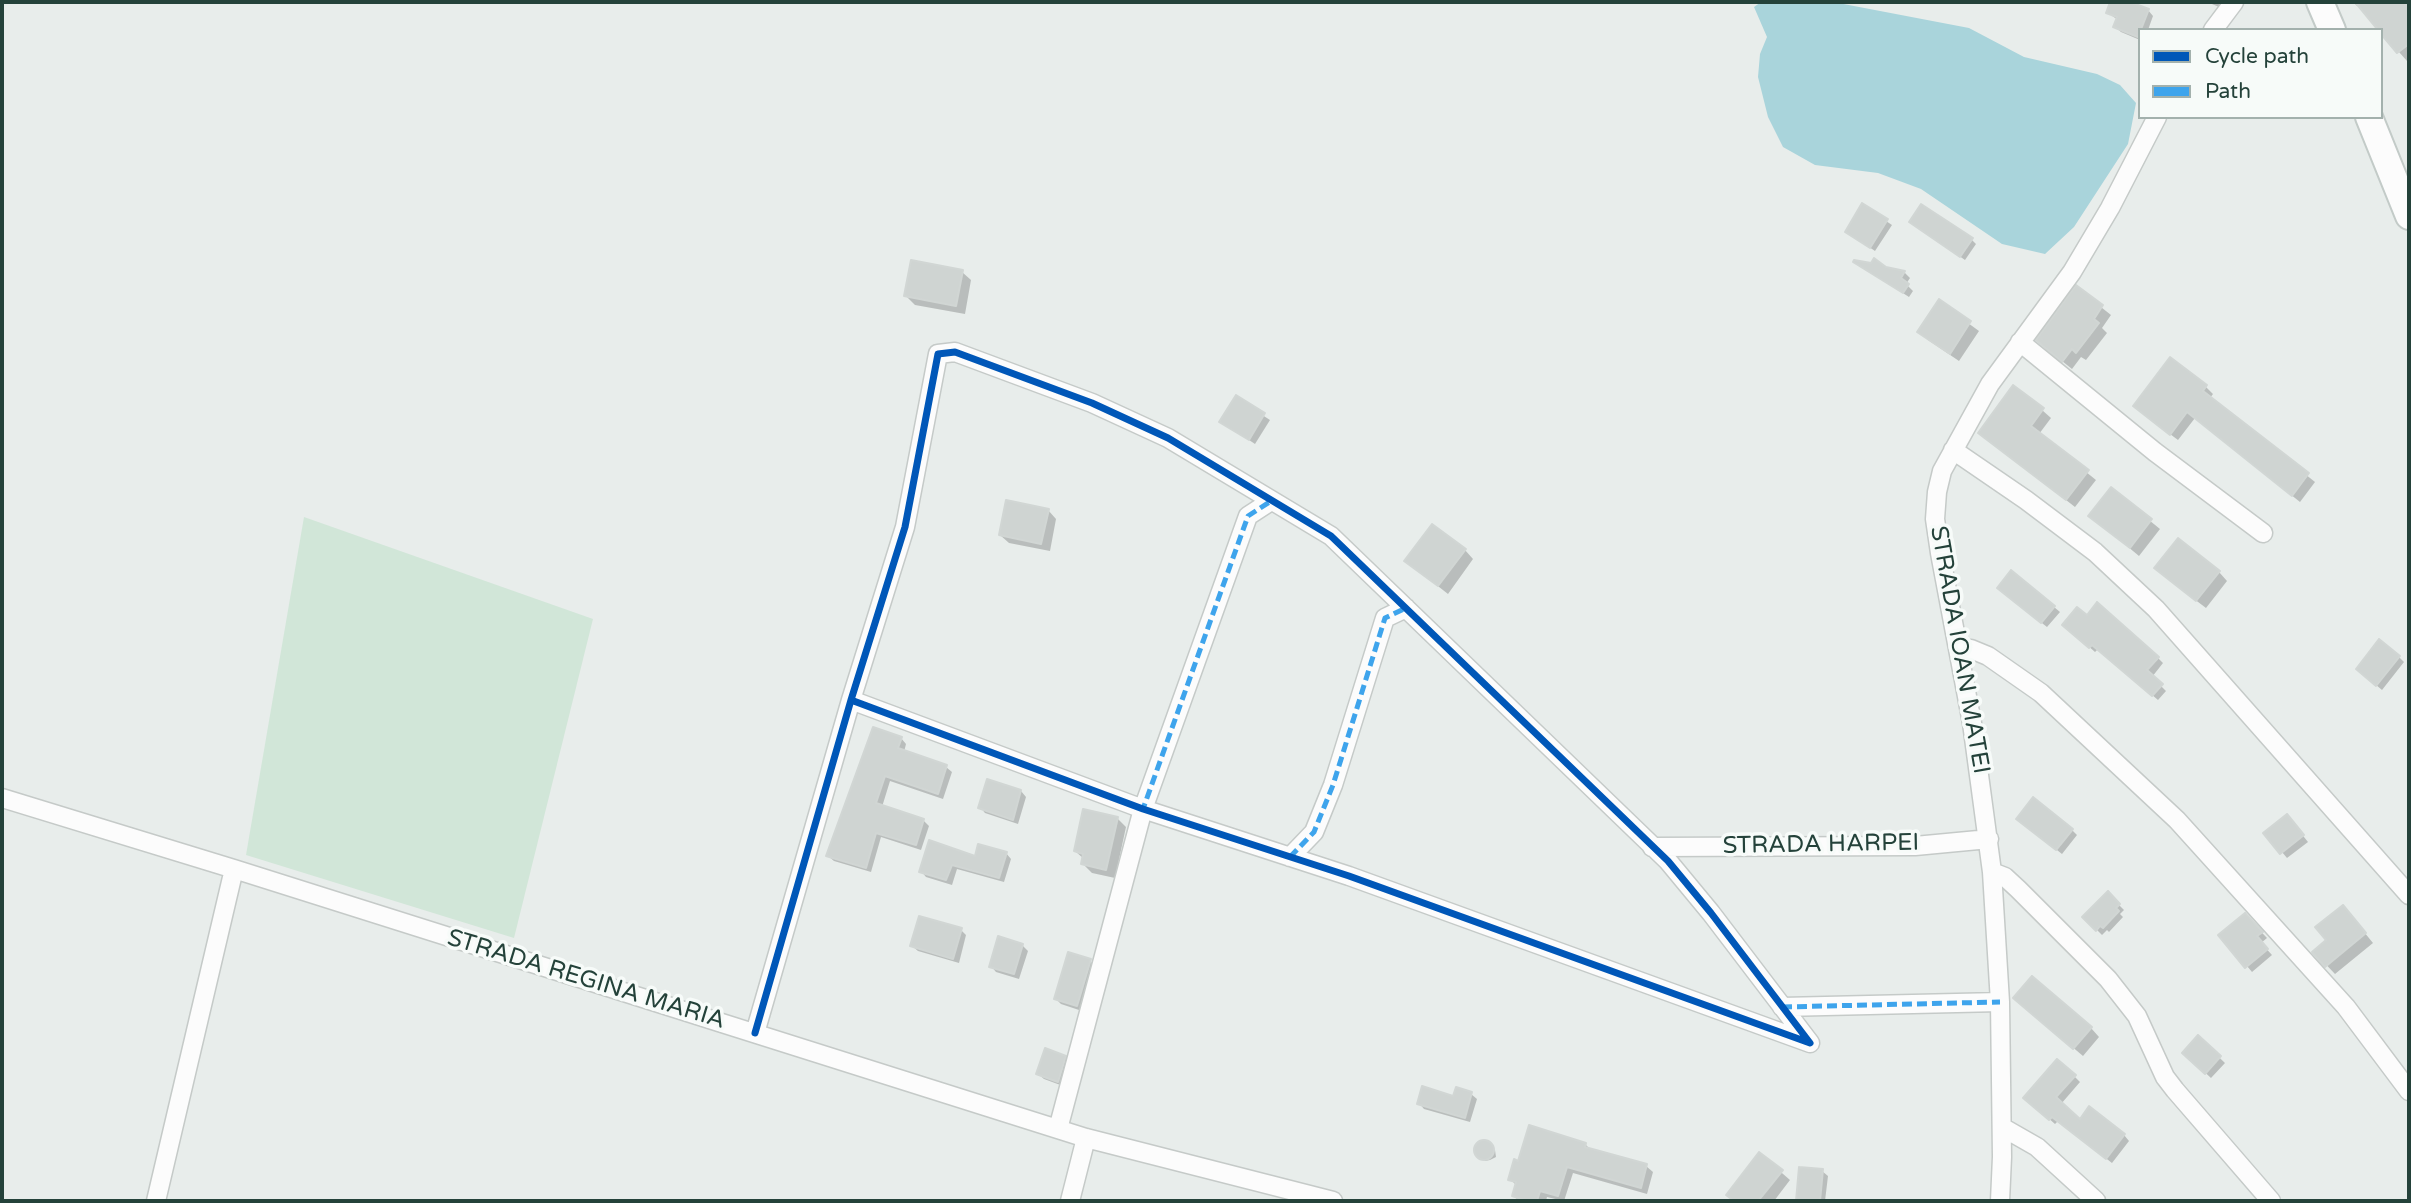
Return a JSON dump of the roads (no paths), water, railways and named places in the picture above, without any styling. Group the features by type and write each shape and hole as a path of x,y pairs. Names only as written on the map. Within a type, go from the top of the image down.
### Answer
{"street":[{"path":"2214,28 2234,2"},
{"path":"2320,2 2331,28"},
{"name":"STRADA IOAN MATEI","path":"2000,1201 2000,1002 1992,872 1960,650 1936,519 1937,492 1942,471 1990,384 2072,272 2110,208 2156,119"},
{"path":"2370,119 2409,216"},
{"path":"2020,342 2155,452 2263,533"},
{"path":"755,1033 851,700 905,527 938,354 955,352 1092,402 1168,438 1331,536 1668,861 1810,1043 1349,876 1143,809 851,700"},
{"path":"1953,450 2095,552 2155,609 2409,895"},
{"path":"1058,1129 1143,809 1248,516 1271,501"},
{"path":"1290,857 1314,832 1333,785 1385,618 1406,608"},
{"path":"1960,650 1970,649 1988,656 2041,693 2177,820 2346,1007 2409,1091"},
{"name":"STRADA REGINA MARIA","path":"2,799 234,869 1086,1138 1333,1201"},
{"name":"STRADA HARPEI","path":"1652,847 1916,846 1989,839"},
{"path":"156,1201 234,869"},
{"path":"1992,872 2005,877 2108,979 2137,1016 2161,1069 2175,1090 2271,1201"},
{"path":"1782,1007 2000,1002"},
{"path":"2002,1127 2037,1147 2096,1201"},
{"path":"1070,1201 1086,1138"}],"water":[{"path":"1761,2 1833,2 1969,28 2024,57 2097,74 2120,85 2136,103 2128,144 2074,227 2045,254 2002,244 1921,189 1878,173 1815,165 1783,147 1768,117 1758,77 1760,54 1767,37 1754,7"}]}
